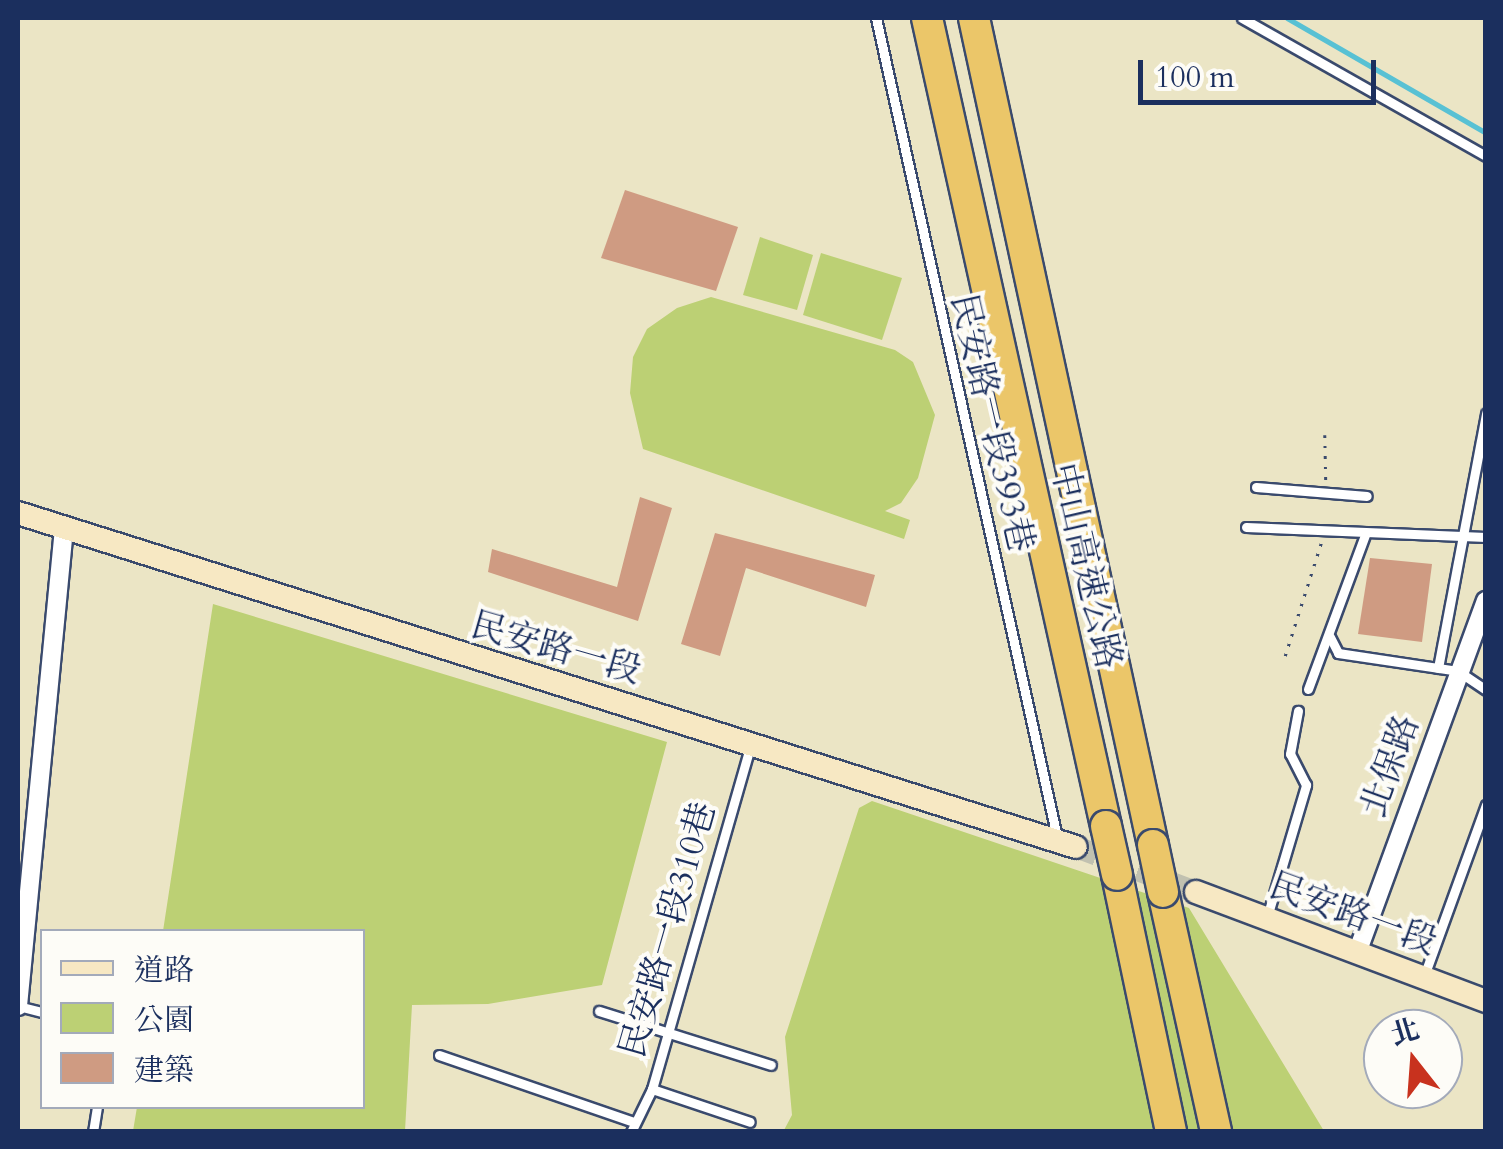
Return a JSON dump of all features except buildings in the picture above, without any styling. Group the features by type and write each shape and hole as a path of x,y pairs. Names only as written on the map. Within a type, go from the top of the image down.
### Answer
{"highway":[{"name":"中山高速公路","path":"928,18 1170,1132"},
{"name":"中山高速公路","path":"974,18 1216,1132"}],"street":[{"name":"民安路一段","path":"18,513 430,647 752,741 1067,843"},
{"path":"18,1006 64,529"},
{"name":"北保路","path":"1357,953 1486,601"},
{"name":"民安路一段","path":"1196,892 1484,998"}],"lane":[{"name":"民安路一段393巷","path":"876,18 1067,843"},
{"path":"1242,18 1486,156"},
{"path":"1438,668 1486,414"},
{"path":"1256,487 1368,496"},
{"path":"1246,527 1365,535 1486,537"},
{"path":"1308,690 1365,535"},
{"path":"1330,637 1338,653 1458,671 1486,690"},
{"path":"1267,919 1306,785 1290,754 1298,711"},
{"name":"民安路一段310巷","path":"632,1127 652,1089 664,1032 752,741"},
{"path":"1424,977 1486,805"},
{"path":"598,1010 771,1065"},
{"path":"439,1055 632,1127"},
{"path":"652,1089 750,1122"}],"path":[{"path":"1325,435 1326,494"},
{"path":"1285,656 1324,533"}],"green space":[{"path":"760,237 813,255 797,310 743,295"},
{"path":"821,253 902,278 882,340 803,315"},
{"path":"711,297 895,350 913,362 935,415 918,478 901,503 885,511 910,520 904,539 643,449 630,393 633,357 647,329 677,308"},
{"path":"213,604 667,742 602,985 488,1004 412,1005 405,1131 133,1131 137,1109 365,1109 365,929 163,929"},
{"path":"872,801 1189,908 1324,1131 783,1132 792,1115 785,1037 859,808"}],"waterway":[{"path":"1287,18 1486,133"}],"tunnel":[{"path":"1076,847 1196,892"}]}
